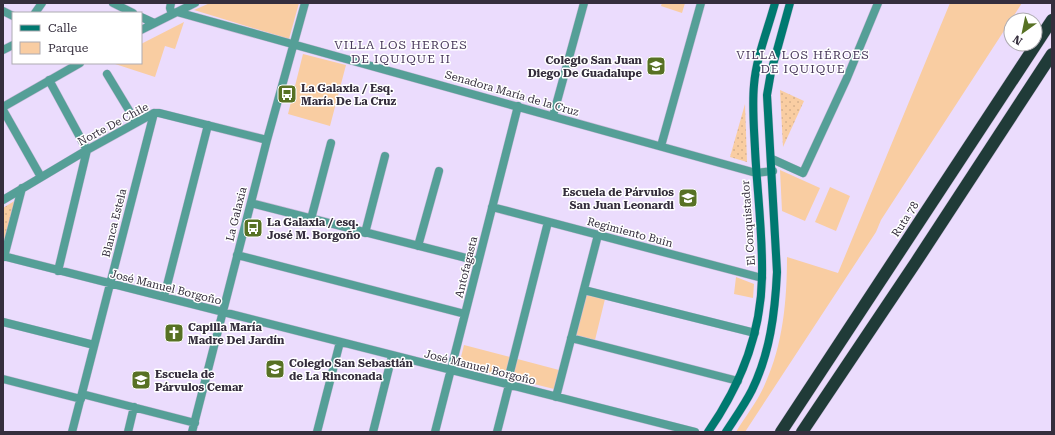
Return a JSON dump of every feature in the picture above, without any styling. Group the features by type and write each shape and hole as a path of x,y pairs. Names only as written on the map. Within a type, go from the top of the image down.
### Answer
{"highway":[{"name":"Ruta 78","path":"780,432 1052,20"},
{"path":"802,432 916,262 1052,54"}],"main road":[{"name":"El Conquistador","path":"708,432 724,409 745,365 759,315 762,278 756,173 754,85 757,67 775,3"},
{"path":"726,432 752,390 765,358 776,300 777,272 768,88 790,3"}],"street":[{"path":"36,12 42,3"},
{"path":"113,3 131,12"},
{"path":"171,3 170,8 174,13"},
{"path":"142,29 195,3"},
{"name":"La Galaxia","path":"192,432 267,140 305,3"},
{"path":"553,116 584,3"},
{"path":"661,146 701,3"},
{"path":"772,159 803,173 847,78 878,3"},
{"path":"3,11 12,16"},
{"name":"Senadora María de la Cruz","path":"174,13 294,44 756,173 773,171"},
{"path":"142,17 154,23"},
{"path":"3,50 12,46"},
{"path":"41,177 3,108 78,64"},
{"path":"107,74 136,122"},
{"path":"49,80 87,150 58,270"},
{"name":"Antofagasta","path":"435,432 518,106"},
{"name":"Norte De Chile","path":"3,200 87,150 154,113 267,140"},
{"name":"Blanca Estela","path":"72,432 154,113"},
{"path":"164,297 208,126"},
{"path":"310,219 331,143"},
{"path":"365,233 385,156"},
{"path":"418,246 439,171"},
{"path":"3,256 22,188"},
{"path":"251,203 478,261"},
{"name":"Regimiento Buin","path":"492,207 762,278"},
{"path":"497,432 548,222"},
{"path":"556,397 598,235"},
{"path":"237,255 465,314"},
{"name":"José Manuel Borgoño","path":"3,256 450,371 695,432"},
{"path":"584,290 755,333"},
{"path":"3,322 94,345"},
{"path":"571,338 738,381"},
{"path":"316,432 340,342"},
{"path":"373,432 392,356"},
{"path":"3,379 134,407 195,422"},
{"path":"128,432 134,407"}],"green space":[{"path":"210,3 299,3 289,39 194,10"},
{"path":"662,3 685,3 682,13 661,6"},
{"path":"950,3 1022,3 1016,12 1003,12 1003,32 881,220 876,232 745,432 736,432 762,390 776,354 785,306 787,257 838,273"},
{"path":"184,22 175,49 165,46 155,77 115,64 142,64 142,43"},
{"path":"303,54 346,65 330,126 288,114"},
{"path":"780,90 804,101 783,147"},
{"path":"745,104 747,162 730,157"},
{"path":"780,170 820,188 805,221 782,211"},
{"path":"830,187 850,196 836,231 815,222"},
{"path":"16,200 3,247 3,208"},
{"path":"736,277 754,284 753,298 734,294"},
{"path":"586,295 605,299 595,340 576,335"},
{"path":"464,345 559,370 554,389 459,365"}],"place":[{"name":"Colegio San Juan Diego De Guadalupe","path":"656,66"},
{"name":"La Galaxia / Esq. María De La Cruz","path":"287,94"},
{"name":"Escuela de Párvulos San Juan Leonardi","path":"688,198"},
{"name":"La Galaxia / esq. José M. Borgoño","path":"253,228"},
{"name":"Capilla María Madre Del Jardín","path":"174,333"},
{"name":"Colegio San Sebastián de La Rinconada","path":"275,369"},
{"name":"Escuela de Párvulos Cemar","path":"141,380"}],"district":[{"name":"VILLA LOS HEROES DE IQUIQUE II","path":"401,52"},
{"name":"VILLA LOS HÉROES DE IQUIQUE","path":"803,62"}]}
